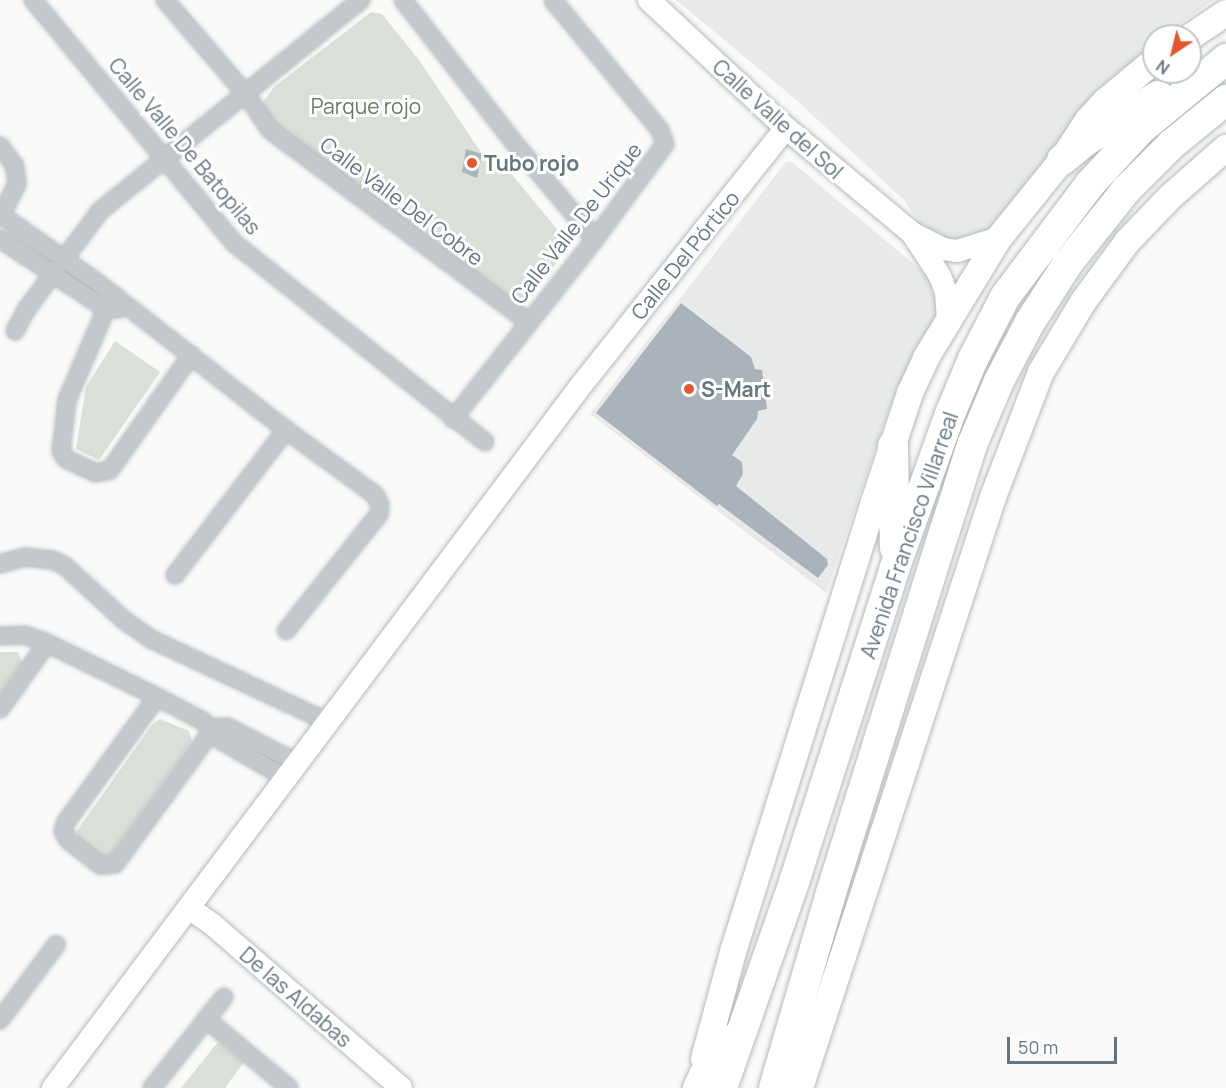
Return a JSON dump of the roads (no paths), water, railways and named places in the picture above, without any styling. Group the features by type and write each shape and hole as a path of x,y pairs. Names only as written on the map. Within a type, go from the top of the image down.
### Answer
{"highway":[{"name":"Avenida Francisco Villarreal","path":"1202,77 1226,59"},
{"path":"1062,160 1149,100 1186,84"},
{"name":"Avenida Francisco Villarreal","path":"722,1088 795,879 895,567 950,414 973,359 1005,297 1045,240 1089,184 1140,130 1193,84"},
{"name":"Avenida Francisco Villarreal","path":"774,1088 831,893 972,445 999,381 1030,322 1068,263 1126,190 1172,144 1226,100"},
{"path":"892,446 895,567"},
{"path":"697,1088 795,879"},
{"path":"795,1088 816,992 831,893"}],"main road":[{"path":"1202,29 1226,13"},
{"name":"Avenida Francisco Villarreal","path":"697,1088 733,952 892,446 926,358 999,238 1062,160 1088,120 1106,101 1142,72"},
{"path":"800,1088 993,497 1041,372 1083,302 1127,242 1169,198 1226,148"}],"street":[{"name":"Calle Valle De Batopilas","path":"33,0 234,243 485,442"},
{"path":"15,331 52,273 100,211 361,0"},
{"path":"403,0 528,161 595,239"},
{"name":"Calle Valle De Urique","path":"453,418 663,149 665,139 660,130 553,0"},
{"name":"Calle Valle del Sol","path":"649,0 786,128 912,233 944,249 957,251 999,238"},
{"name":"Calle Valle Del Cobre","path":"173,3 245,93 270,130 527,321"},
{"name":"Calle Del Pórtico","path":"53,1088 583,383 786,128"},
{"path":"0,146 15,166 17,184 1,216 65,258 112,303"},
{"name":"Calle Valle del Sol","path":"912,233 940,276 946,292 948,322"},
{"path":"0,239 52,273 112,303 130,309 286,430 375,495 380,508 379,514 286,630"},
{"path":"112,303 67,400 61,451 66,459 96,473 110,470 191,355"},
{"path":"176,574 286,430"},
{"path":"0,564 26,557 40,557 59,563 124,620 153,640 328,722"},
{"path":"0,636 25,635 47,643 203,721 222,741 292,771"},
{"path":"0,709 47,643"},
{"path":"157,697 66,822 63,831 68,840 100,865 115,864 208,736 211,728"},
{"name":"De las Aldabas","path":"189,908 213,924 401,1088"},
{"path":"0,1020 56,945"},
{"path":"152,1088 224,997"},
{"path":"206,1019 289,1088"}],"place":[{"name":"Tubo rojo","path":"472,163"},
{"name":"S-Mart","path":"689,389"}],"park label":[{"name":"Parque rojo","path":"366,106"}]}
